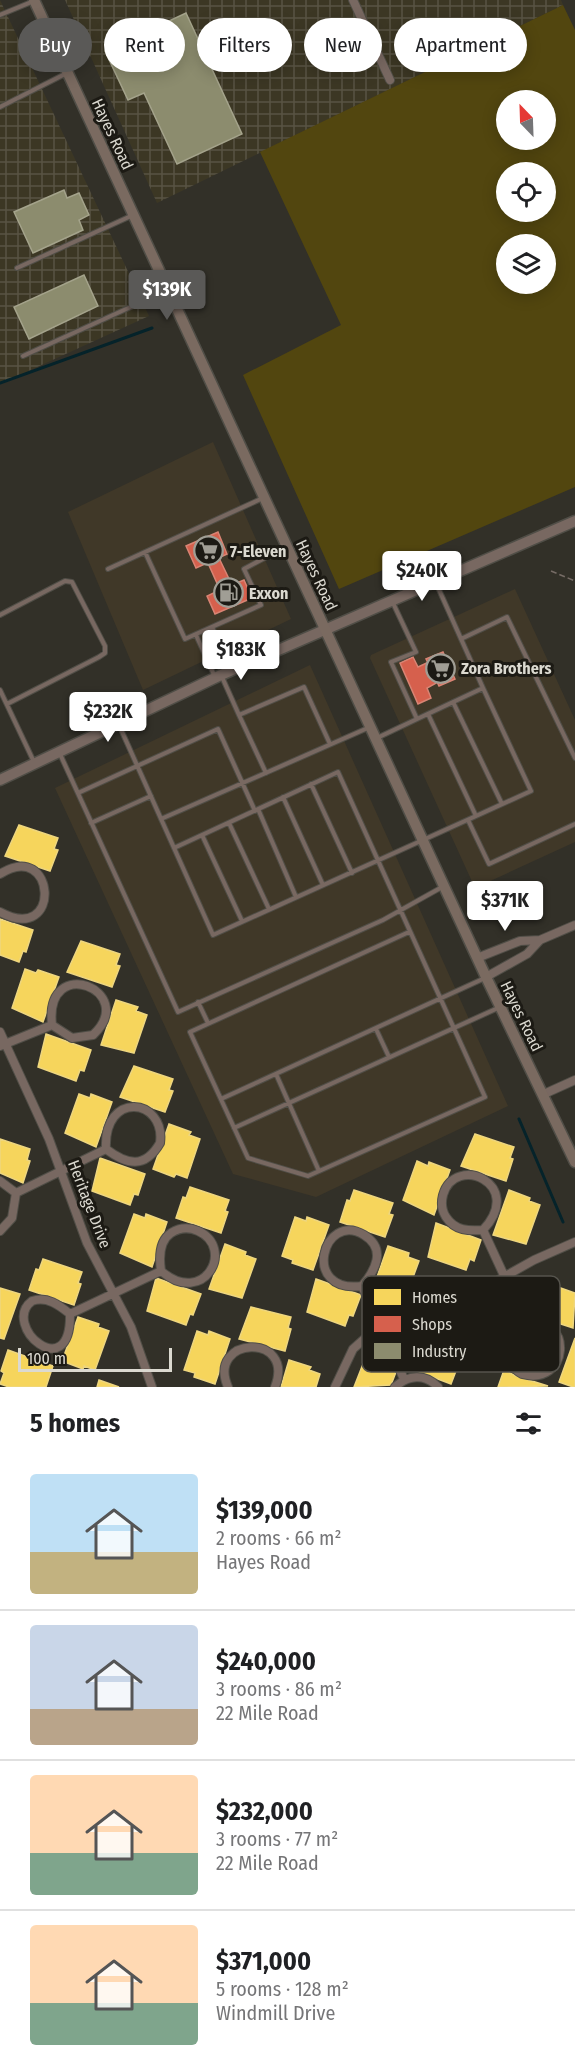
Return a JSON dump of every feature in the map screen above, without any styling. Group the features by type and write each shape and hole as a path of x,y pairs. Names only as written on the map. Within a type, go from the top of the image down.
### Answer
{"main road":[{"name":"Hayes Road","path":"34,1 42,18"},
{"name":"Hayes Road","path":"68,72 477,958 575,1162"}],"street":[{"path":"353,0 390,80"},
{"path":"0,780 222,674 575,521"},
{"path":"0,874 19,866 31,869 42,878 46,890 45,902 33,916 24,920 11,918 0,912"},
{"path":"477,958 520,941 540,940 575,925"},
{"path":"486,977 527,954 540,940"},
{"path":"81,983 91,986 101,994 105,1003 105,1018 93,1035 72,1038 52,1025 51,1004 57,993 66,986 81,983"},
{"path":"3,1045 52,1025"},
{"name":"Heritage Drive","path":"0,1032 3,1045 61,1172 87,1243 131,1327 152,1387"},
{"path":"544,1094 575,1080"},
{"path":"139,1108 147,1111 159,1124 160,1143 146,1159 134,1162 123,1161 106,1149 106,1128 111,1118 121,1110 139,1108"},
{"path":"16,1193 106,1149"},
{"path":"474,1175 484,1178 495,1191 498,1205 494,1216 483,1230 458,1228 444,1215 442,1198 445,1190 458,1178 474,1175"},
{"path":"0,1182 16,1193"},
{"path":"0,1231 12,1218 16,1193"},
{"path":"183,1228 193,1229 204,1233 212,1243 215,1255 212,1269 203,1279 191,1284 180,1283 161,1271 163,1241 171,1233 183,1228"},
{"path":"483,1230 503,1276"},
{"path":"362,1286 354,1287 336,1282 325,1270 322,1255 325,1247 338,1234 354,1231 364,1234 376,1251 377,1263 371,1276"},
{"path":"509,1276 534,1260 575,1242"},
{"path":"70,1314 161,1271"},
{"path":"14,1327 19,1310 37,1300 48,1300 70,1314"},
{"path":"34,1353 45,1354 57,1349 65,1341 70,1314"},
{"path":"560,1336 564,1341 564,1360 560,1366"},
{"path":"335,1387 353,1349 362,1341"},
{"path":"228,1387 224,1372 230,1357 237,1350 256,1346 272,1355 277,1363 279,1374 275,1387"},
{"path":"401,1372 404,1379"},
{"path":"521,1372 539,1378 554,1372"},
{"path":"395,1387 404,1379 420,1377 438,1387"}],"lane":[{"path":"0,15 34,1"},
{"path":"0,106 68,72"},
{"path":"17,268 134,214"},
{"path":"23,356 168,290"},
{"path":"108,568 264,497"},
{"path":"145,552 185,639 261,605 244,568 287,546"},
{"path":"0,615 65,581 72,582 105,646 105,653 99,657 7,704"},
{"path":"118,722 213,934 424,841 531,792 435,581"},
{"path":"392,600 416,652 391,662 417,719"},
{"path":"461,639 507,617 575,758"},
{"path":"212,627 222,674"},
{"path":"196,634 222,674 266,773"},
{"path":"239,715 304,687 330,744"},
{"path":"376,738 483,688"},
{"path":"0,690 35,762"},
{"path":"453,702 502,804"},
{"path":"428,714 476,816"},
{"path":"161,819 370,726"},
{"path":"78,793 218,729 296,897"},
{"path":"59,751 178,1012 382,920 445,886"},
{"path":"174,848 338,772 378,861 439,1000 485,1096 308,1176 248,1158 190,1032 409,932"},
{"path":"311,784 352,873"},
{"path":"92,823 151,796"},
{"path":"283,797 323,885"},
{"path":"468,820 489,864 575,824"},
{"path":"229,823 269,909"},
{"path":"202,835 242,921"},
{"path":"221,1099 486,977"},
{"path":"198,1002 208,1023"},
{"path":"234,1128 501,1006"},
{"path":"376,1029 389,1057"},
{"path":"276,1074 319,1170"}],"path":[{"path":"551,571 575,581"}],"shaded area":[{"path":"0,0 18,38 18,72 34,72 149,316 0,384"},
{"path":"65,0 561,0 563,5 527,23 527,18 394,18 394,72 426,72 157,203 92,60 92,18 73,18"},
{"path":"563,5 575,30 575,487 339,589 243,375 341,325 260,152 425,72 527,72 527,22"},
{"path":"213,442 291,619 143,690 68,512"},
{"path":"515,589 575,720 575,842 475,888 370,658 371,655"},
{"path":"310,665 508,1106 316,1197 233,1174 55,788"}],"building: Homes":[{"path":"19,825 58,838 54,849 58,850 50,871 5,856"},
{"path":"0,919 33,930 26,952 23,951 19,962 0,955"},
{"path":"81,941 120,954 116,965 120,966 112,987 67,972"},
{"path":"25,969 36,973 38,970 59,977 43,1022 12,1008"},
{"path":"116,1000 138,1007 136,1011 147,1015 134,1053 101,1045"},
{"path":"46,1034 91,1050 84,1071 80,1070 76,1081 38,1067"},
{"path":"134,1066 173,1079 169,1090 173,1091 165,1112 120,1097"},
{"path":"79,1094 90,1098 91,1094 112,1102 96,1147 65,1133"},
{"path":"169,1124 191,1132 189,1135 200,1139 187,1178 176,1174 174,1177 153,1169"},
{"path":"475,1134 514,1147 506,1181 461,1166"},
{"path":"0,1139 30,1149 27,1160 30,1161 23,1183 0,1173"},
{"path":"100,1158 145,1174 138,1195 134,1194 130,1205 92,1191"},
{"path":"417,1161 428,1166 429,1162 450,1170 434,1215 403,1200"},
{"path":"190,1187 229,1200 225,1211 228,1212 221,1233 176,1218 183,1197 186,1198"},
{"path":"354,1190 393,1203 389,1214 393,1215 385,1237 340,1222 347,1200 350,1201"},
{"path":"509,1190 530,1198 529,1201 540,1205 526,1244 493,1235"},
{"path":"134,1214 145,1218 146,1214 167,1222 152,1267 120,1253"},
{"path":"295,1217 306,1221 307,1217 329,1225 313,1270 292,1263 293,1260 282,1256"},
{"path":"436,1223 481,1240 474,1261 470,1259 466,1270 428,1257"},
{"path":"225,1244 246,1252 245,1255 256,1259 242,1298 209,1289"},
{"path":"388,1246 409,1253 408,1257 419,1261 413,1276 377,1276"},
{"path":"43,1259 82,1272 78,1283 81,1284 74,1305 29,1290 36,1269 39,1270"},
{"path":"156,1278 201,1294 193,1315 190,1314 186,1325 147,1311"},
{"path":"316,1279 361,1295 353,1316 349,1315 345,1326 307,1312"},
{"path":"0,1288 20,1294 4,1339 0,1338"},
{"path":"560,1288 575,1293 573,1328 560,1324"},
{"path":"251,1307 291,1317 288,1328 291,1329 285,1351 239,1339"},
{"path":"78,1317 99,1324 98,1327 109,1331 95,1370 84,1366 83,1369 62,1361"},
{"path":"197,1331 208,1335 209,1331 230,1339 215,1384 194,1377 195,1373 184,1370"},
{"path":"575,1338 575,1387 573,1387 559,1382"},
{"path":"8,1350 53,1366 46,1387 9,1387 0,1384 4,1373 1,1371"},
{"path":"289,1360 311,1367 309,1370 320,1374 316,1387 281,1387"},
{"path":"362,1367 362,1372 396,1372 391,1385 354,1387"},
{"path":"419,1372 456,1372 451,1384"},
{"path":"503,1372 548,1386 498,1387"},
{"path":"99,1380 119,1387 97,1387"}],"building: Shops":[{"path":"218,532 227,554 196,568 186,546"},
{"path":"219,558 232,585 244,580 252,598 215,614 207,596 220,590 208,563"},
{"path":"443,652 455,679 439,686 426,659"},
{"path":"413,657 418,667 431,661 440,681 427,688 431,698 418,704 400,663"}],"building: Industry":[{"path":"186,13 197,37 197,72 213,72 242,134 177,164 144,93 128,100 115,72 185,72 185,18 175,18"},
{"path":"64,190 67,198 79,193 89,215 79,220 83,230 33,253 14,212"},
{"path":"84,275 98,306 29,339 14,307"}],"waterway":[{"path":"0,383 152,328"},
{"path":"519,1119 563,1222"}],"place":[{"name":"7-Eleven","path":"209,551"},
{"name":"Exxon","path":"228,593"},
{"name":"Zora Brothers","path":"440,668"}]}
